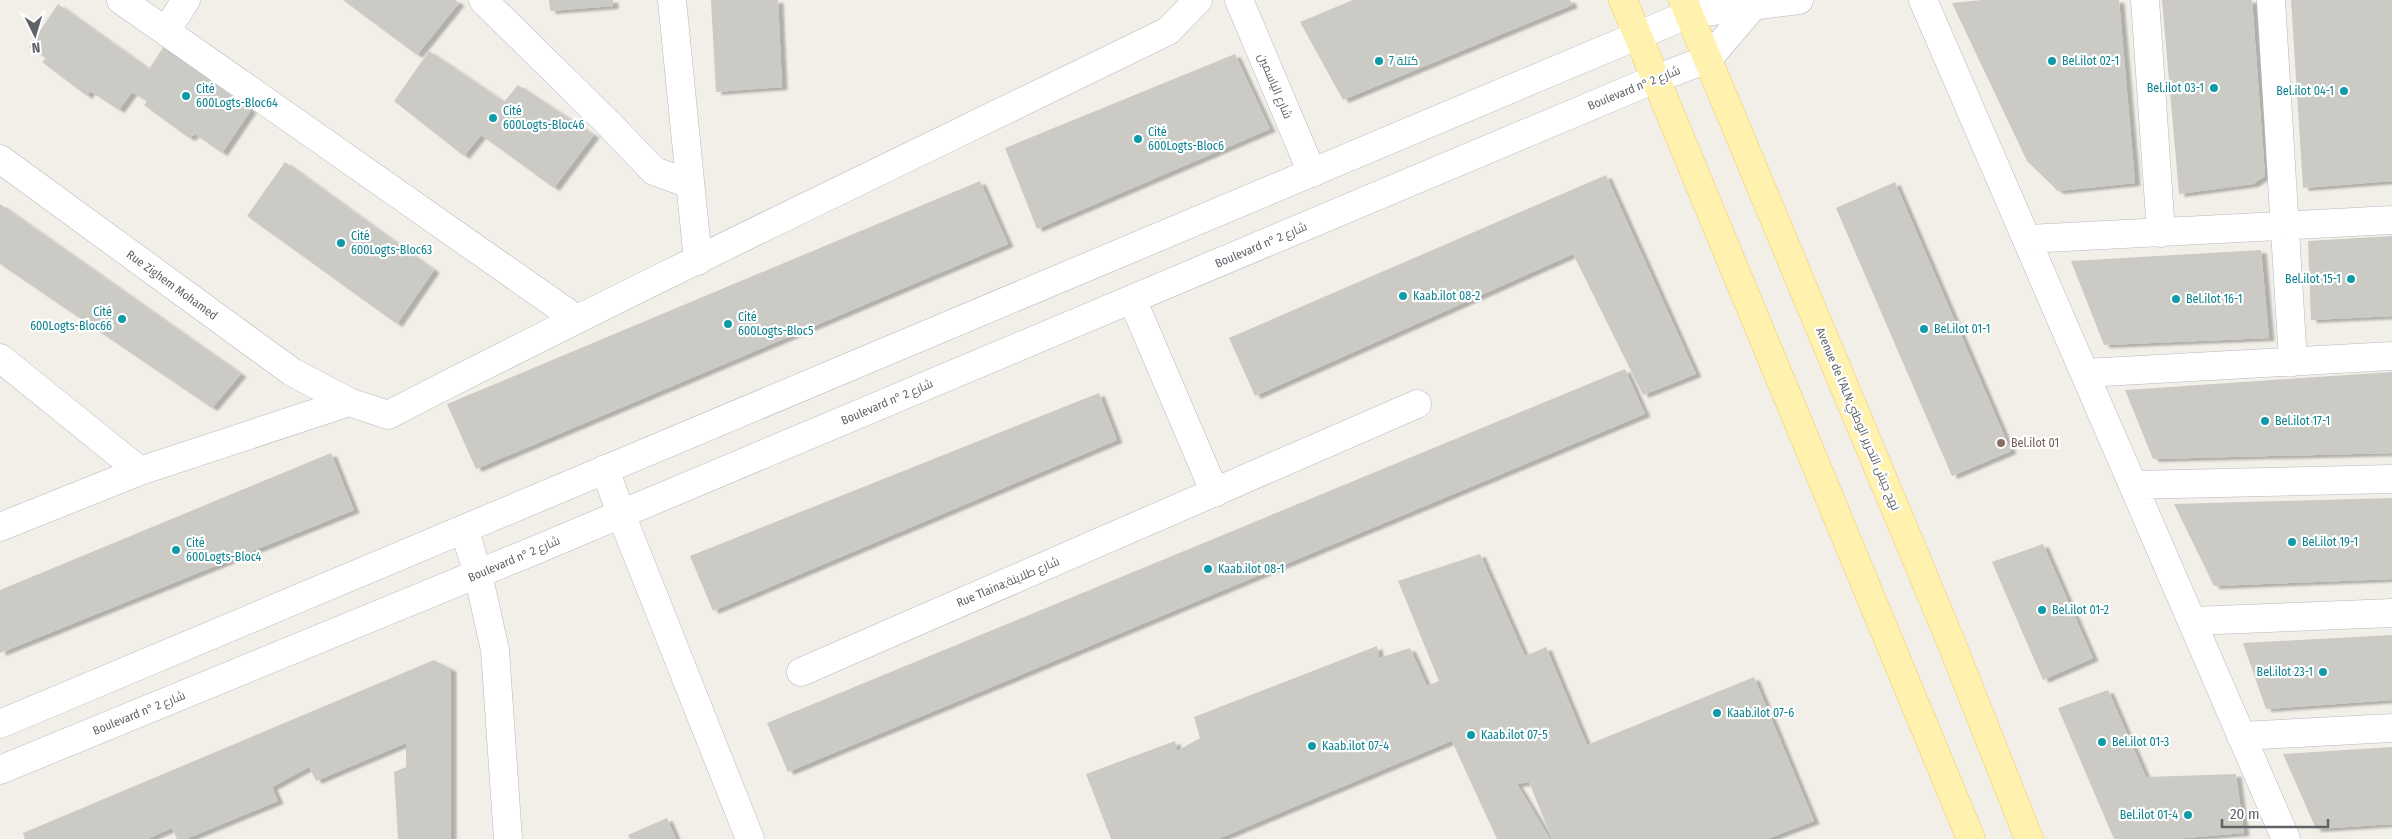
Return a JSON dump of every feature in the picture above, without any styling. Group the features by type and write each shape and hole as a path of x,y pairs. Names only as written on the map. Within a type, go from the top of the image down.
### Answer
{"main road":[{"path":"1622,0 1971,839"},
{"name":"Avenue de l'ALN;نهج جيش التحرير الوطني","path":"1686,7 1951,642 2029,839"}],"street":[{"path":"120,0 575,318"},
{"path":"166,31 186,0"},
{"path":"483,0 654,171 690,184"},
{"path":"672,0 698,261"},
{"name":"Rue Zighem Mohamed","path":"0,159 292,372 349,402 388,415 575,318 698,261 1168,31 1198,0"},
{"name":"شارع الياسمين","path":"1239,0 1312,173"},
{"path":"0,724 1637,36 1686,7 1754,5 1799,0"},
{"path":"1923,0 2286,839"},
{"path":"2145,0 2161,233"},
{"path":"2271,0 2293,362"},
{"name":"Boulevard n° شارع 2","path":"0,770 478,574 1655,79 1708,59 1754,5"},
{"path":"2026,239 2392,220"},
{"path":"1132,299 1215,492"},
{"path":"2084,373 2392,356"},
{"path":"0,358 140,471"},
{"path":"0,526 140,471 349,402"},
{"name":"Rue Tlaina;شارع طلاينة","path":"801,672 1417,404"},
{"path":"605,469 621,514 750,839"},
{"path":"2133,485 2392,479"},
{"path":"464,529 478,574 495,650 508,839"},
{"path":"2192,621 2392,613"},
{"path":"2241,736 2392,728"}],"building":[{"path":"343,0 455,0 459,3 417,55"},
{"path":"549,0 613,0 613,6 550,11"},
{"path":"711,0 778,0 782,87 716,92"},
{"name":"كتلة 7","path":"1353,0 1570,0 1572,5 1343,100 1300,22"},
{"name":"Bel.ilot 02-1","path":"1982,0 2119,0 2135,183 2058,191 2027,161 1952,3"},
{"name":"Bel.ilot 03-1","path":"2162,0 2252,0 2265,176 2253,184 2179,194"},
{"name":"Bel.ilot 04-1","path":"2291,0 2392,0 2392,181 2303,188"},
{"path":"58,4 149,69 164,46 251,110 222,153 195,134 189,138 144,105 147,101 132,92 119,110 90,91 87,96 42,62 46,58 29,47"},
{"name":"Cité 600Logts-Bloc46","path":"429,51 504,102 518,85 594,135 554,188 481,135 464,156 394,101"},
{"name":"Cité 600Logts-Bloc6","path":"1235,54 1270,129 1037,229 1005,148"},
{"name":"Cité 600Logts-Bloc63","path":"285,162 434,270 397,324 247,216"},
{"name":"Kaab.ilot 08-2","path":"1606,175 1696,374 1643,395 1573,254 1255,396 1229,338"},
{"name":"Cité 600Logts-Bloc5","path":"980,181 1008,244 476,469 447,404"},
{"name":"Bel.ilot 01-1","path":"1895,182 2011,451 1952,476 1836,208"},
{"name":"Cité 600Logts-Bloc66","path":"0,204 241,374 212,408 0,264"},
{"name":"Bel.ilot 15-1","path":"2392,236 2392,316 2311,320 2308,241"},
{"name":"Bel.ilot 16-1","path":"2261,250 2269,338 2104,345 2071,261"},
{"name":"Kaab.ilot 08-1","path":"1625,369 1645,414 788,772 767,723"},
{"name":"Bel.ilot 17-1","path":"2392,372 2392,453 2153,459 2125,390"},
{"path":"1099,393 1117,440 713,611 690,556"},
{"name":"Cité 600Logts-Bloc4","path":"331,453 354,510 0,653 0,590"},
{"name":"Bel.ilot 19-1","path":"2392,498 2392,579 2214,586 2174,504"},
{"name":"Bel.ilot 01-2","path":"2043,544 2093,658 2043,680 1992,562"},
{"path":"1480,554 1525,656 1546,647 1587,745 1754,677 1814,821 1767,839 1552,839 1529,782 1517,784 1550,839 1497,839 1438,711 1451,741 1218,839 1111,839 1086,774 1175,741 1177,751 1200,738 1194,717 1377,646 1379,658 1410,648 1427,686 1439,681 1398,581"},
{"name":"Bel.ilot 23-1","path":"2392,635 2392,700 2266,709 2243,643"},
{"path":"434,660 451,669 451,839 398,839 394,772 406,767 406,743 316,781 309,767 272,787 278,801 186,839 177,839 172,828 147,839 25,839 23,833"},
{"path":"2108,690 2146,777 2236,774 2244,833 2173,839 2114,839 2058,708"},
{"path":"2392,747 2392,824 2316,829 2283,754"},
{"path":"667,818 676,839 630,839 628,835"}],"place":[{"name":"كتلة 7","path":"1379,61"},
{"name":"Bel.ilot 02-1","path":"2052,61"},
{"name":"Bel.ilot 03-1","path":"2214,88"},
{"name":"Bel.ilot 04-1","path":"2344,91"},
{"name":"Cité 600Logts-Bloc64","path":"186,96"},
{"name":"Cité 600Logts-Bloc46","path":"493,118"},
{"name":"Cité 600Logts-Bloc6","path":"1138,139"},
{"name":"Cité 600Logts-Bloc63","path":"341,243"},
{"name":"Bel.ilot 15-1","path":"2351,279"},
{"name":"Kaab.ilot 08-2","path":"1403,296"},
{"name":"Bel.ilot 16-1","path":"2176,299"},
{"name":"Cité 600Logts-Bloc66","path":"122,319"},
{"name":"Cité 600Logts-Bloc5","path":"728,324"},
{"name":"Bel.ilot 01-1","path":"1924,329"},
{"name":"Bel.ilot 17-1","path":"2265,421"},
{"name":"Bel.ilot 01","path":"2001,443"},
{"name":"Bel.ilot 19-1","path":"2292,542"},
{"name":"Cité 600Logts-Bloc4","path":"176,550"},
{"name":"Kaab.ilot 08-1","path":"1208,569"},
{"name":"Bel.ilot 01-2","path":"2042,610"},
{"name":"Bel.ilot 23-1","path":"2323,672"},
{"name":"Kaab.ilot 07-6","path":"1717,713"},
{"name":"Kaab.ilot 07-5","path":"1471,735"},
{"name":"Bel.ilot 01-3","path":"2102,742"},
{"name":"Kaab.ilot 07-4","path":"1312,746"},
{"name":"Bel.ilot 01-4","path":"2188,815"}]}
